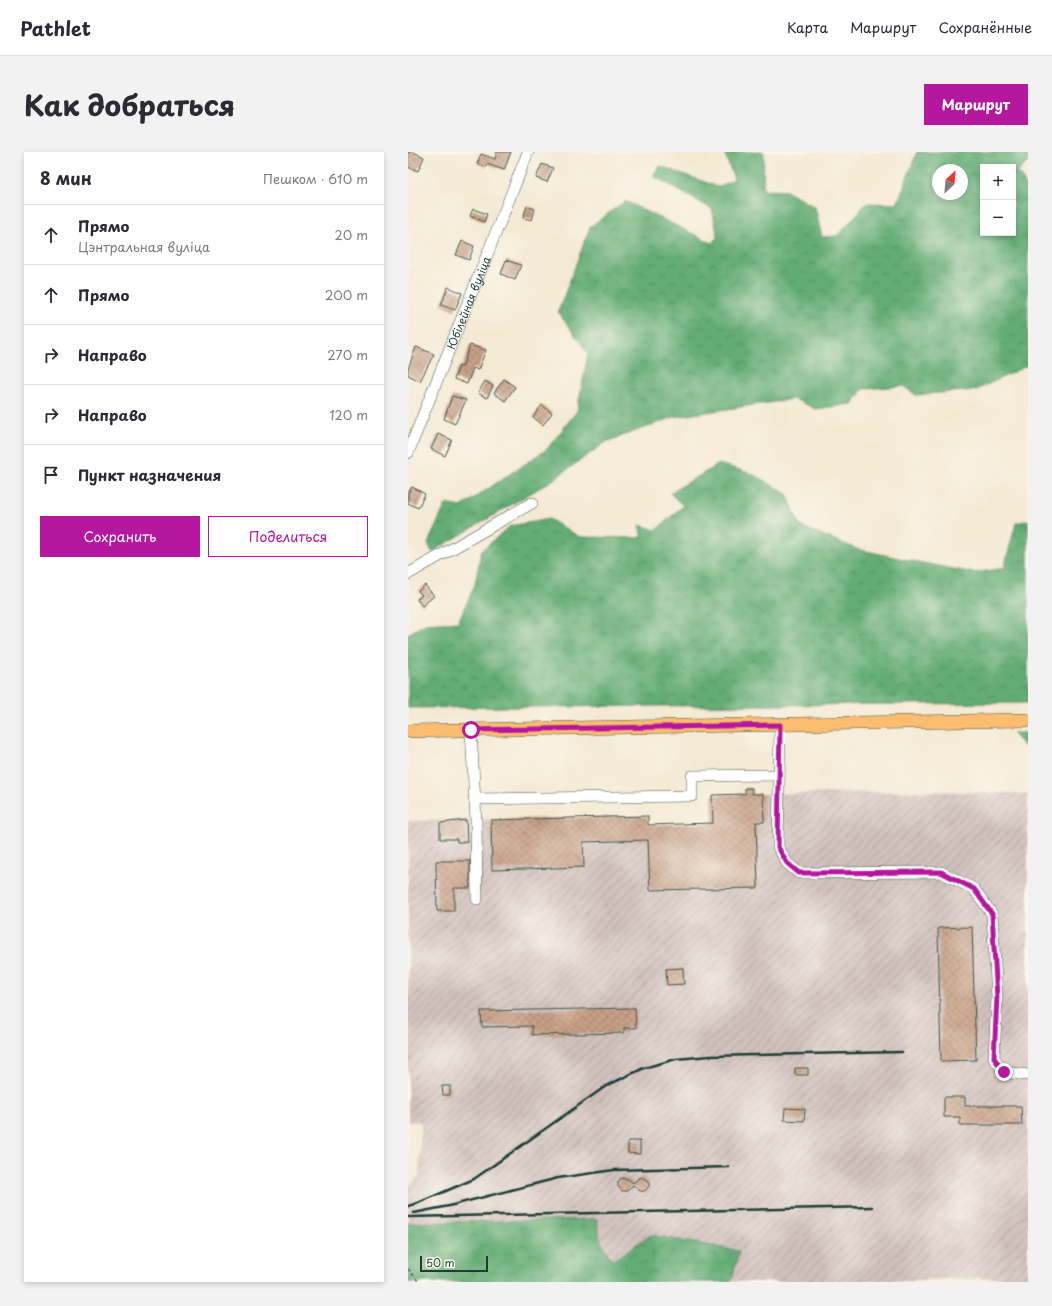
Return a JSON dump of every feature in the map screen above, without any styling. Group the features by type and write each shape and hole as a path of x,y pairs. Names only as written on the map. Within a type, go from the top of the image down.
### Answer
{"main road":[{"path":"408,732 1028,720"}],"street":[{"name":"Юбілейная вуліца","path":"408,453 528,152"},
{"path":"411,569 532,503"},
{"path":"780,725 778,847 787,863 799,873 941,872 974,889 992,914 997,997 994,1058 1004,1072 1028,1075"},
{"path":"471,730 476,820 477,899"},
{"path":"474,800 692,796 692,776 778,775"}],"path":[{"path":"408,1269 419,1282"}],"shaded area":[{"path":"931,791 1028,794 1028,1277 837,1282 443,1282 408,1225 408,1187 419,1176 421,1122 408,1122 408,821 648,816 648,825 713,823 712,795"}],"green space":[{"path":"724,152 764,152 763,190 787,191 815,207 822,237 837,236 867,203 897,204 917,152 1028,152 1028,162 1018,172 1028,189 1028,365 976,390 916,395 903,386 863,389 852,404 816,409 794,399 674,417 606,442 551,481 432,552 428,543 446,504 461,507 547,449 577,411 588,353 558,312 590,227 625,201 712,243 718,237 712,209 653,176 660,166 719,187 734,179"},
{"path":"719,464 753,474 787,494 800,526 857,549 974,573 1004,568 1016,523 1028,520 1028,703 408,708 408,634 425,624 458,622 475,585 481,551 510,526 549,519 580,537 642,538 639,525 656,530 683,506 670,493"},
{"path":"1012,733 1028,733 1028,746 1024,746"},
{"path":"597,1219 600,1240 612,1261 651,1235 739,1251 731,1282 408,1282 408,1223"}],"building":[{"path":"408,152 413,152 424,157 418,171 408,167"},
{"path":"497,152 511,152 504,170 487,164 486,167 477,164 481,154 495,159"},
{"path":"542,164 553,168 547,182 536,178"},
{"path":"527,206 535,209 532,220 523,218"},
{"path":"473,209 487,214 484,222 470,216"},
{"path":"462,241 474,246 469,260 456,255"},
{"path":"506,260 521,265 515,280 501,274"},
{"path":"448,287 462,293 455,310 441,305"},
{"path":"470,345 486,350 478,370 473,368 467,384 454,379 459,366 462,367"},
{"path":"416,347 434,354 420,381 408,375 408,369"},
{"path":"504,379 515,387 505,401 494,393"},
{"path":"485,381 493,386 487,398 478,393"},
{"path":"452,396 466,400 455,424 444,419"},
{"path":"542,405 552,413 543,425 533,417"},
{"path":"438,434 452,440 445,456 431,449"},
{"path":"412,487 425,494 418,508 408,503 408,493"},
{"path":"425,585 434,596 422,606 417,599 422,595 418,591"},
{"path":"745,788 752,788 752,794 763,794 764,822 756,822 758,888 650,890 648,840 583,842 584,867 492,870 491,820 648,816 648,825 713,823 712,795 745,794"},
{"path":"466,820 467,842 457,842 457,839 440,839 440,823"},
{"path":"436,861 470,861 470,888 454,888 454,911 437,911"},
{"path":"972,927 976,1060 941,1061 938,928"},
{"path":"683,968 684,984 667,985 666,969"},
{"path":"635,1008 636,1028 624,1028 624,1033 532,1035 532,1026 482,1027 481,1011"},
{"path":"795,1068 808,1068 808,1075 795,1075"},
{"path":"442,1086 450,1086 450,1095 443,1095"},
{"path":"944,1097 965,1097 965,1106 1021,1106 1022,1125 960,1125 960,1117 944,1117"},
{"path":"785,1108 805,1109 804,1121 784,1120"},
{"path":"628,1141 640,1141 640,1154 628,1153"},
{"path":"641,1177 649,1181 649,1186 645,1191 640,1191 633,1185 627,1191 622,1191 618,1186 618,1182 621,1178 628,1179 633,1183"}],"railway":[{"path":"408,1206 474,1179 606,1086 644,1068 676,1059 710,1056 902,1052"},
{"path":"414,1213 449,1206 558,1178 614,1170 729,1167"},
{"path":"408,1217 872,1207"}],"route":[{"path":"471,730 780,725 778,847 787,863 799,873 941,872 974,889 992,914 997,997 994,1058 1004,1072"}]}
